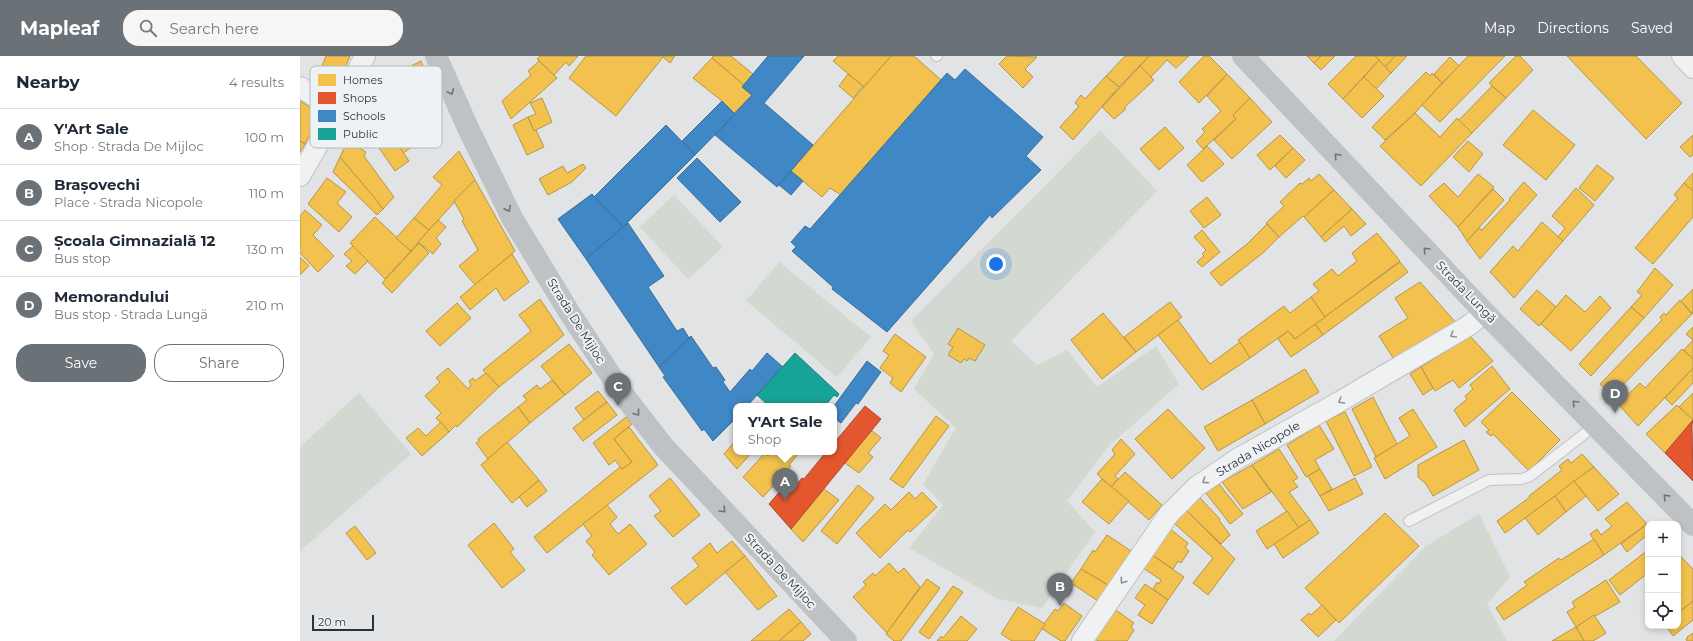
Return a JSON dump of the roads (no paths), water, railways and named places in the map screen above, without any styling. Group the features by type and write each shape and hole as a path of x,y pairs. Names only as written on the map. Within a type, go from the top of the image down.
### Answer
{"main road":[{"name":"Strada De Mijloc","path":"436,56 440,66"},
{"name":"Strada Lungă","path":"1243,56 1485,312 1693,525"},
{"name":"Strada De Mijloc","path":"442,70 468,128 512,218 569,312 625,397 663,446 846,641"}],"street":[{"path":"360,66 365,56"},
{"path":"1682,56 1693,68"},
{"path":"300,87 310,93"},
{"path":"300,176 316,148"},
{"name":"Strada Nicopole","path":"1082,641 1169,514 1196,487 1237,459 1339,402 1468,326 1485,312"}],"lane":[{"path":"1409,521 1489,480 1522,480 1530,476 1595,424"}],"place":[{"name":"Școala Gimnazială 12","path":"618,406"},
{"name":"Memorandului","path":"1615,413"},
{"name":"Y'Art Sale","path":"785,501"},
{"name":"Brașovechi","path":"1060,606"}]}
